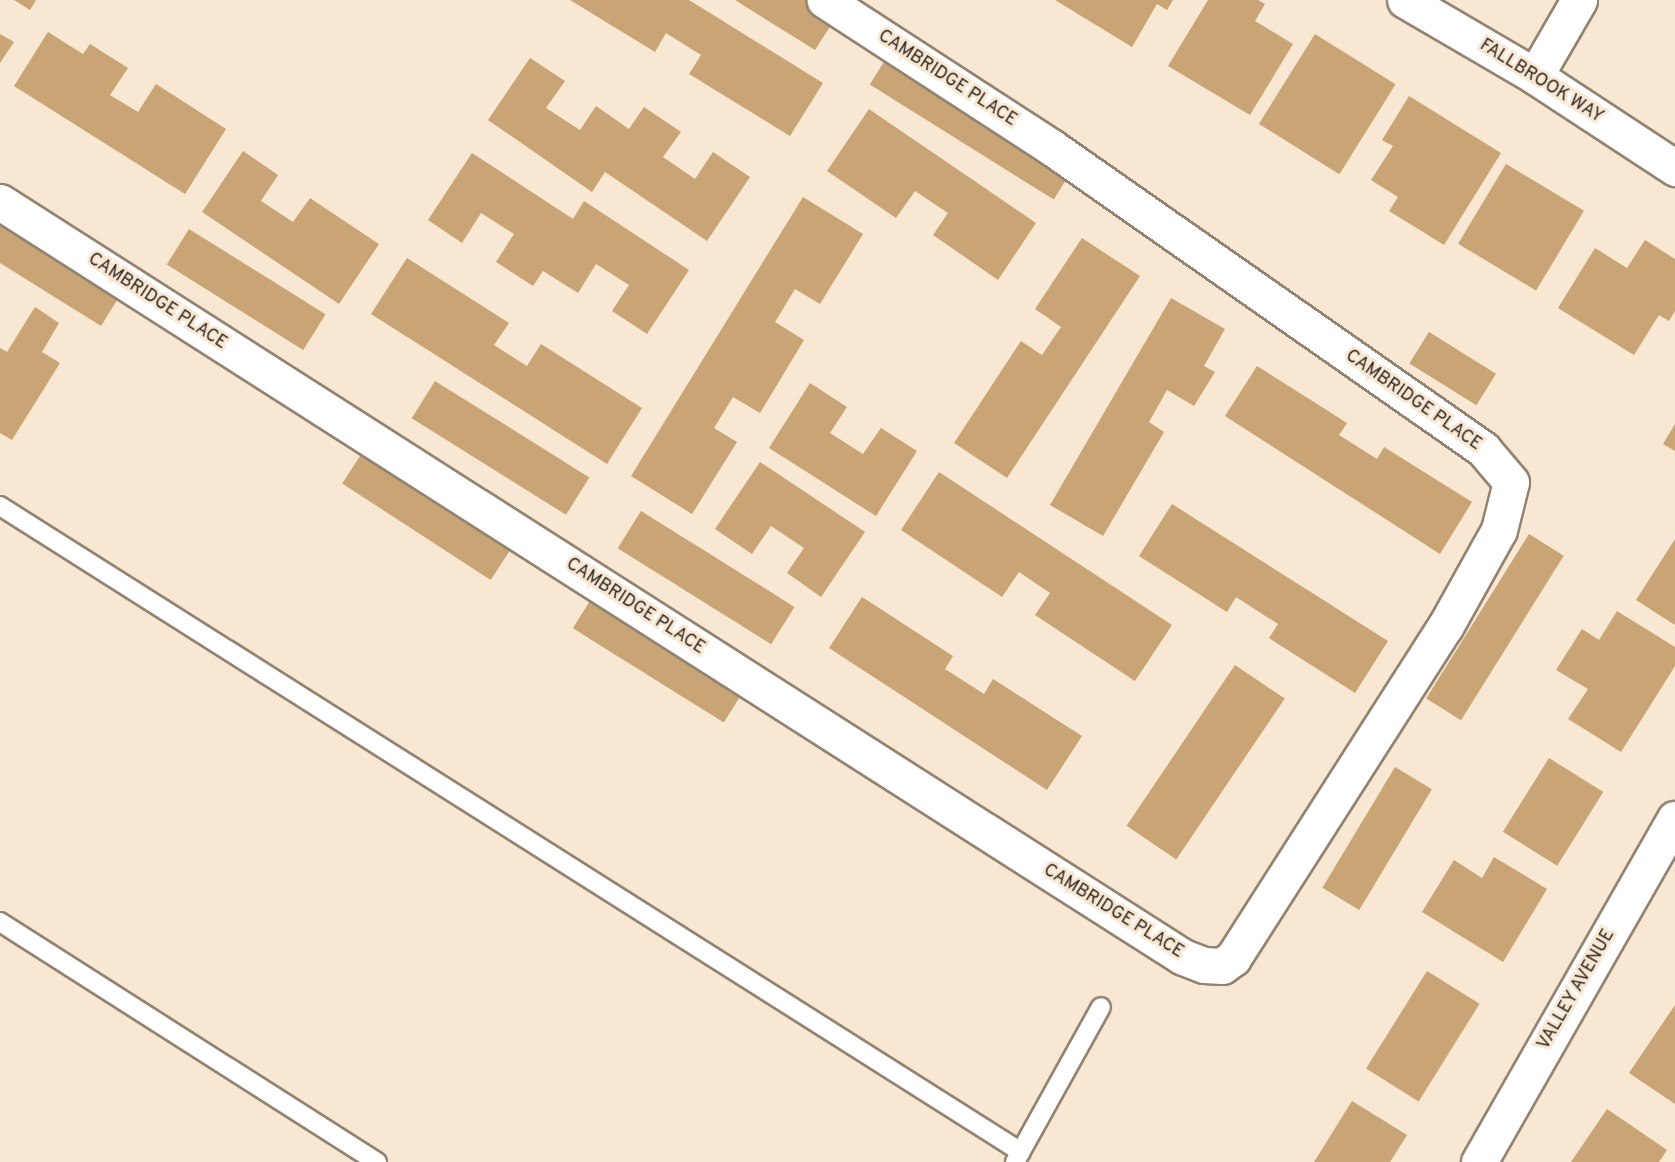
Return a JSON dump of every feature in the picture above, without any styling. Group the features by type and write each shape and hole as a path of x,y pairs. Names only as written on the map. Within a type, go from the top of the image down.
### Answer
{"street":[{"name":"CAMBRIDGE PLACE","path":"0,202 1183,957 1203,965 1222,966 1233,958 1445,627 1499,530 1511,481 1483,449 1051,147 825,0"},
{"name":"FALLBROOK WAY","path":"1405,0 1535,76 1675,168"},
{"path":"1535,76 1579,0"},
{"name":"VALLEY AVENUE","path":"1479,1162 1675,819"}],"lane":[{"path":"0,506 1018,1157 1101,1007"},
{"path":"0,922 377,1162"}],"building":[{"path":"14,0 36,0 30,10"},
{"path":"570,0 689,0 823,83 790,136 689,74 701,55 666,33 655,52"},
{"path":"735,0 816,0 838,14 815,50"},
{"path":"1055,0 1173,0 1167,10 1157,4 1132,47"},
{"path":"1208,0 1258,0 1265,4 1255,21 1293,44 1250,115 1168,66"},
{"path":"48,32 83,54 90,44 128,68 110,95 138,112 156,84 226,129 185,194 14,86"},
{"path":"0,34 14,42 0,63"},
{"path":"1315,34 1396,84 1339,174 1259,124"},
{"path":"892,49 1076,164 1054,200 870,85"},
{"path":"530,58 565,81 546,108 580,130 596,106 629,129 644,107 681,132 663,157 695,179 713,152 750,177 707,241 605,172 592,192 488,120"},
{"path":"1409,96 1501,153 1444,245 1389,211 1398,197 1371,180 1393,146 1382,140"},
{"path":"869,109 1036,223 998,280 933,235 948,213 915,191 896,218 827,171"},
{"path":"243,151 278,175 261,201 293,222 310,198 379,244 339,304 202,212"},
{"path":"472,153 573,219 584,201 689,270 647,334 612,311 629,285 596,264 578,293 543,271 533,286 496,262 514,234 481,213 462,243 428,220"},
{"path":"1506,164 1584,211 1536,291 1458,244"},
{"path":"803,197 863,234 820,304 795,289 775,322 804,340 760,413 733,397 714,428 737,442 692,514 631,476"},
{"path":"0,212 124,289 101,326 0,263"},
{"path":"189,229 326,314 303,350 167,265"},
{"path":"1082,238 1140,276 1007,478 954,443 1021,341 1042,355 1061,327 1035,309"},
{"path":"1645,240 1675,259 1675,311 1669,321 1659,315 1634,355 1558,308 1595,248 1627,268"},
{"path":"407,258 509,323 494,345 527,366 541,344 642,408 607,464 371,314"},
{"path":"1171,298 1225,329 1204,366 1215,372 1194,406 1167,390 1149,422 1164,432 1103,536 1050,505"},
{"path":"35,307 59,323 42,352 60,363 12,440 0,433 0,348 7,352"},
{"path":"1429,332 1496,374 1476,405 1409,363"},
{"path":"1257,366 1347,423 1339,435 1377,459 1384,447 1472,502 1440,554 1225,416"},
{"path":"435,381 589,477 566,515 412,418"},
{"path":"810,383 847,407 830,433 863,454 881,428 917,451 876,516 769,448"},
{"path":"1675,424 1675,451 1663,444"},
{"path":"364,450 512,546 491,580 342,484"},
{"path":"760,462 865,532 821,597 787,573 804,548 771,526 752,554 715,529"},
{"path":"939,472 1172,625 1135,681 1035,615 1050,593 1019,572 1002,597 901,530"},
{"path":"1172,504 1388,641 1355,693 1269,638 1278,624 1236,597 1227,612 1139,556"},
{"path":"641,511 794,607 771,644 618,548"},
{"path":"1529,534 1564,556 1461,720 1426,699"},
{"path":"1675,539 1675,625 1636,600"},
{"path":"593,596 744,690 724,723 573,628"},
{"path":"862,597 953,656 945,669 984,694 993,679 1082,736 1047,790 829,648"},
{"path":"1617,611 1675,647 1675,666 1621,752 1568,719 1588,689 1556,670 1582,629 1599,640"},
{"path":"1235,665 1285,699 1176,859 1127,826"},
{"path":"1549,758 1603,792 1557,866 1503,832"},
{"path":"1395,767 1432,789 1359,910 1322,888"},
{"path":"1494,857 1547,889 1503,962 1422,912 1454,860 1482,878"},
{"path":"1427,971 1480,1004 1419,1101 1366,1069"},
{"path":"1675,1005 1675,1104 1629,1073"},
{"path":"1352,1101 1407,1135 1390,1162 1314,1162"},
{"path":"1607,1109 1667,1150 1659,1162 1571,1162"}]}
